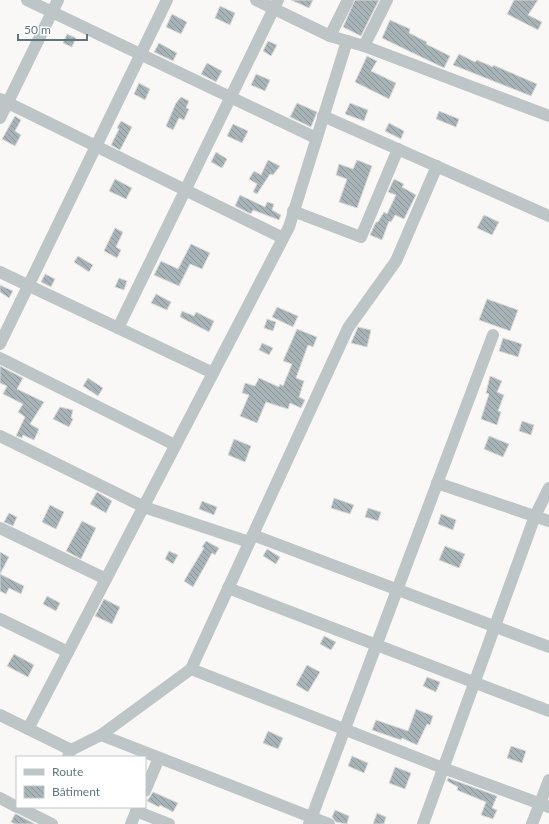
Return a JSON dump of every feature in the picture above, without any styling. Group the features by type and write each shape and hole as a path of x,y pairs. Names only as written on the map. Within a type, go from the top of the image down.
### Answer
{"street":[{"path":"26,0 316,138"},
{"path":"0,118 4,100 58,0"},
{"path":"0,344 167,0"},
{"path":"256,0 276,4 330,36 364,46 549,116"},
{"path":"330,36 348,0"},
{"path":"364,46 387,0"},
{"path":"118,328 276,4"},
{"path":"28,729 283,238 347,41"},
{"path":"4,100 283,238"},
{"path":"323,116 549,216"},
{"path":"293,211 361,237 398,149"},
{"path":"0,715 28,729 70,754 101,735 191,669 348,328 396,261 437,166"},
{"path":"0,272 213,373"},
{"path":"310,820 492,335"},
{"path":"0,358 175,445"},
{"path":"0,436 144,507 251,538 397,589 549,647"},
{"path":"437,483 549,521"},
{"path":"423,824 535,516 549,488"},
{"path":"0,528 106,580"},
{"path":"228,588 549,711"},
{"path":"0,619 68,652"},
{"path":"191,669 443,768 545,805"},
{"path":"101,735 310,820 329,824"},
{"path":"146,789 159,758"},
{"path":"532,824 545,805 549,780"},
{"path":"0,798 16,806"},
{"path":"19,808 52,824"},
{"path":"131,824 137,809 169,824"}],"building":[{"path":"291,0 313,0 309,8"},
{"path":"355,0 379,0 361,36 343,27"},
{"path":"514,0 538,0 528,15 542,22 538,30 507,14"},
{"path":"220,6 235,13 230,25 215,18"},
{"path":"172,14 187,22 181,34 166,27"},
{"path":"390,20 410,29 409,33 427,42 426,44 450,56 444,68 382,38"},
{"path":"67,34 76,38 72,47 63,43"},
{"path":"268,41 277,45 271,56 263,51"},
{"path":"159,43 177,53 173,61 154,52"},
{"path":"459,54 475,62 477,60 493,67 493,65 537,84 531,96 453,65"},
{"path":"367,56 377,61 371,71 396,83 389,99 355,82"},
{"path":"207,63 222,71 216,82 201,74"},
{"path":"256,74 270,80 265,91 251,85"},
{"path":"139,83 150,89 145,100 134,94"},
{"path":"181,97 189,101 186,108 189,109 184,120 179,118 173,130 166,126 176,103"},
{"path":"297,103 317,112 311,127 290,117"},
{"path":"350,103 368,110 364,121 345,114"},
{"path":"439,111 459,119 456,127 436,119"},
{"path":"15,116 21,120 15,131 21,135 15,146 2,139"},
{"path":"121,121 132,127 120,150 111,145 119,129 117,128"},
{"path":"389,123 404,131 401,139 385,131"},
{"path":"233,124 248,131 242,143 227,136"},
{"path":"216,152 227,159 222,168 211,162"},
{"path":"268,160 280,166 273,175 270,174 257,194 253,192 257,184 249,179 254,171 261,175"},
{"path":"357,160 372,166 357,208 339,202 347,179 336,175 339,164 353,169"},
{"path":"115,179 132,188 126,199 109,191"},
{"path":"394,179 404,184 402,187 416,195 404,219 395,215 391,222 389,221 382,240 370,235 376,222 378,222 384,212 387,214 396,195 388,192"},
{"path":"240,195 265,207 267,202 274,204 272,210 281,215 279,220 253,210 251,214 235,206"},
{"path":"484,215 499,222 492,235 477,228"},
{"path":"115,228 123,232 116,247 121,250 117,258 104,251"},
{"path":"191,244 210,253 202,269 190,264 179,286 154,275 161,261 178,269"},
{"path":"78,256 93,265 89,272 74,262"},
{"path":"45,274 55,279 51,287 41,282"},
{"path":"119,278 127,281 124,290 115,287"},
{"path":"0,285 13,291 9,298 0,292"},
{"path":"156,294 171,302 167,310 151,303"},
{"path":"487,299 518,310 510,331 479,320"},
{"path":"277,307 298,316 293,327 272,317"},
{"path":"182,311 194,316 196,312 214,321 209,332 180,317"},
{"path":"267,319 276,322 273,331 264,328"},
{"path":"358,327 371,330 367,347 351,343"},
{"path":"297,329 317,337 313,347 308,345 296,378 304,381 299,397 305,400 301,408 290,403 288,409 266,402 257,423 240,416 249,395 242,393 245,383 255,386 259,378 279,387 280,384 283,386 292,364 283,361"},
{"path":"503,338 522,344 518,357 499,351"},
{"path":"262,343 273,348 269,355 259,350"},
{"path":"0,366 23,378 17,389 44,402 30,424 39,429 34,440 23,435 22,438 16,436 25,417 18,412 23,404 3,394 7,386 0,383"},
{"path":"490,376 502,381 497,392 504,395 498,411 501,412 497,425 481,419 489,394 486,393"},
{"path":"88,378 103,388 98,396 83,386"},
{"path":"60,407 73,410 71,418 73,419 69,427 53,419"},
{"path":"522,421 534,425 531,435 519,431"},
{"path":"489,436 509,444 503,457 484,449"},
{"path":"234,439 251,446 245,462 228,455"},
{"path":"97,492 112,501 106,513 90,504"},
{"path":"334,498 354,505 350,514 331,508"},
{"path":"202,501 217,507 214,515 199,509"},
{"path":"50,505 64,512 56,529 42,522"},
{"path":"368,508 381,512 378,521 365,517"},
{"path":"9,513 17,517 13,526 4,522"},
{"path":"441,514 456,520 453,530 438,524"},
{"path":"82,521 96,528 81,559 66,551"},
{"path":"206,541 219,548 215,555 212,553 193,587 184,581 204,548 202,547"},
{"path":"445,546 465,554 459,568 439,560"},
{"path":"267,549 280,557 276,564 263,556"},
{"path":"169,551 178,555 173,564 165,559"},
{"path":"0,552 9,557 0,574"},
{"path":"0,574 24,586 21,594 9,588 6,594 0,591"},
{"path":"47,596 60,603 56,611 43,604"},
{"path":"104,599 120,607 112,624 95,616"},
{"path":"324,636 336,642 331,650 320,644"},
{"path":"14,654 34,665 28,677 7,666"},
{"path":"307,665 320,672 308,692 296,685"},
{"path":"427,677 440,682 436,692 423,686"},
{"path":"416,709 433,716 430,725 427,724 417,745 402,738 401,740 372,730 376,720 408,731"},
{"path":"268,731 283,738 278,749 263,743"},
{"path":"511,746 526,751 522,763 507,758"},
{"path":"352,756 368,763 364,773 348,766"},
{"path":"395,767 411,773 405,789 389,783"},
{"path":"448,778 497,796 492,808 497,810 493,819 481,815 486,802 457,790 458,787 447,781"},
{"path":"153,792 178,803 173,812 160,805 159,807 147,801"},
{"path":"335,810 349,816 347,824 336,822 332,817"},
{"path":"377,813 386,817 384,824 373,824"},
{"path":"15,814 35,824 15,824 11,822"}]}
